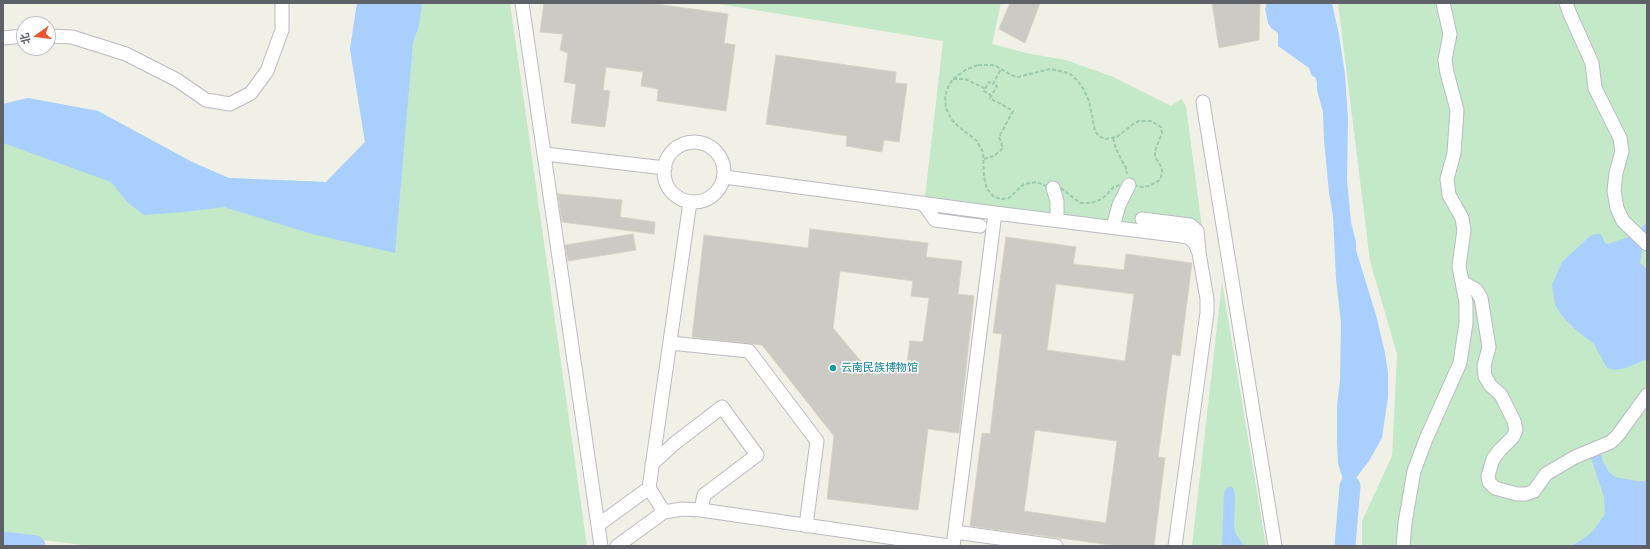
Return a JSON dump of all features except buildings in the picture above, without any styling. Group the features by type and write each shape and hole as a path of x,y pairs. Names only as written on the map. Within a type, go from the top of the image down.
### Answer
{"street":[{"path":"56,36 72,37 126,54 177,80 206,100 230,104 251,94 267,71 282,30 282,3"},
{"path":"522,3 600,546"},
{"path":"1403,546 1405,524 1414,471 1426,439 1460,363 1466,323 1466,303 1459,266 1464,230 1462,218 1449,195 1447,179 1454,153 1457,110 1446,73 1445,60 1450,34 1443,3"},
{"path":"1566,3 1592,63 1595,88 1620,138 1622,151 1616,173 1614,192 1617,208 1623,221 1647,244"},
{"path":"3,38 16,37"},
{"path":"1203,102 1275,546"},
{"path":"694,142 704,143 713,148 720,156 724,166 724,176 722,186 709,199 700,202 690,202 681,200 674,194 668,186 664,168 668,158 674,150 683,144 694,142"},
{"path":"544,154 664,168"},
{"path":"724,176 995,213 1182,236 1195,243 1199,253"},
{"path":"1113,227 1119,205 1129,185"},
{"path":"1053,188 1057,201 1057,220"},
{"path":"664,512 649,488 690,202"},
{"path":"923,203 935,220 980,226"},
{"path":"953,546 995,213"},
{"path":"1142,219 1190,225 1197,231 1199,253 1207,298 1207,313 1174,546"},
{"path":"1462,282 1476,290 1481,298 1489,347 1484,366 1485,376 1490,385 1500,395 1514,421 1516,430 1513,437 1493,459 1488,476 1489,482 1495,488 1516,494 1526,494 1534,491 1546,474 1576,457 1611,442 1618,435 1647,395"},
{"path":"670,343 749,352 817,441 806,526"},
{"path":"652,464 675,443 722,408 757,455 704,495 701,510"},
{"path":"598,525 649,488"},
{"path":"617,546 664,512 682,508 949,546"},
{"path":"955,532 1056,546"}],"path":[{"path":"991,65 1001,70 1018,77 1023,77 1050,69 1069,73 1077,80 1084,90 1089,102 1095,131 1099,136 1105,139 1113,138 1139,121 1151,121 1161,127 1162,133 1155,150 1155,157 1162,168 1160,180 1149,186 1143,187 1120,185 1114,187 1097,202 1085,204 1075,200 1061,188 1053,188 1036,182 1024,184 1009,198 1002,199 994,197 987,189 984,177 983,152 977,141 959,128 951,119 946,108 945,96 949,84 953,79 967,69 991,65"},
{"path":"993,84 1001,70"},
{"path":"953,79 965,79 986,89"},
{"path":"984,159 994,156 1003,148 999,137 1013,111 990,98 992,96 997,86 989,82 984,92 992,96"},
{"path":"1113,138 1117,151 1126,168"}],"green space":[{"path":"357,3 510,3 587,546 91,546 3,535 3,104 28,98 98,111 192,162 229,178 326,182 365,142 350,49"},
{"path":"713,3 1001,3 992,44 1026,53 1066,60 1113,77 1171,106 1181,99 1186,106 1202,228 1186,232 925,197 943,41"},
{"path":"1338,3 1647,3 1647,546 1362,546 1362,521 1392,456 1397,354 1370,261"},
{"path":"1222,282 1266,546 1192,546"}],"water":[{"path":"357,3 422,3 419,26 413,42 395,253 312,234 224,207 144,215 127,202 111,182 3,143 3,104 28,98 98,111 192,162 229,178 326,182 365,142 350,49"},
{"path":"1266,3 1332,3 1339,35 1345,74 1348,119 1347,180 1351,222 1356,242 1356,250 1376,315 1388,373 1388,397 1382,438 1369,461 1350,486 1345,487 1338,463 1337,443 1337,405 1340,380 1341,323 1336,279 1333,216 1329,193 1324,140 1323,112 1317,90 1317,82 1315,77 1312,76 1309,68 1278,46 1278,33 1271,28 1268,23 1265,8"},
{"path":"1647,223 1647,239 1642,249 1640,263 1647,269 1647,359 1626,368 1615,370 1607,368 1594,344 1576,330 1563,317 1555,305 1552,285 1562,262 1590,236 1601,234 1605,243 1608,244 1634,235"},
{"path":"1600,450 1603,462 1609,472 1615,477 1637,481 1647,481 1647,546 1571,546 1585,538 1593,531 1605,514 1604,497 1590,455"},
{"path":"1231,486 1234,489 1235,497 1234,528 1244,546 1222,546 1224,492"}],"waterway":[{"path":"1345,546 1350,486"},
{"path":"3,542 35,546"}],"place":[{"name":"云南民族博物馆","path":"833,368"}]}
